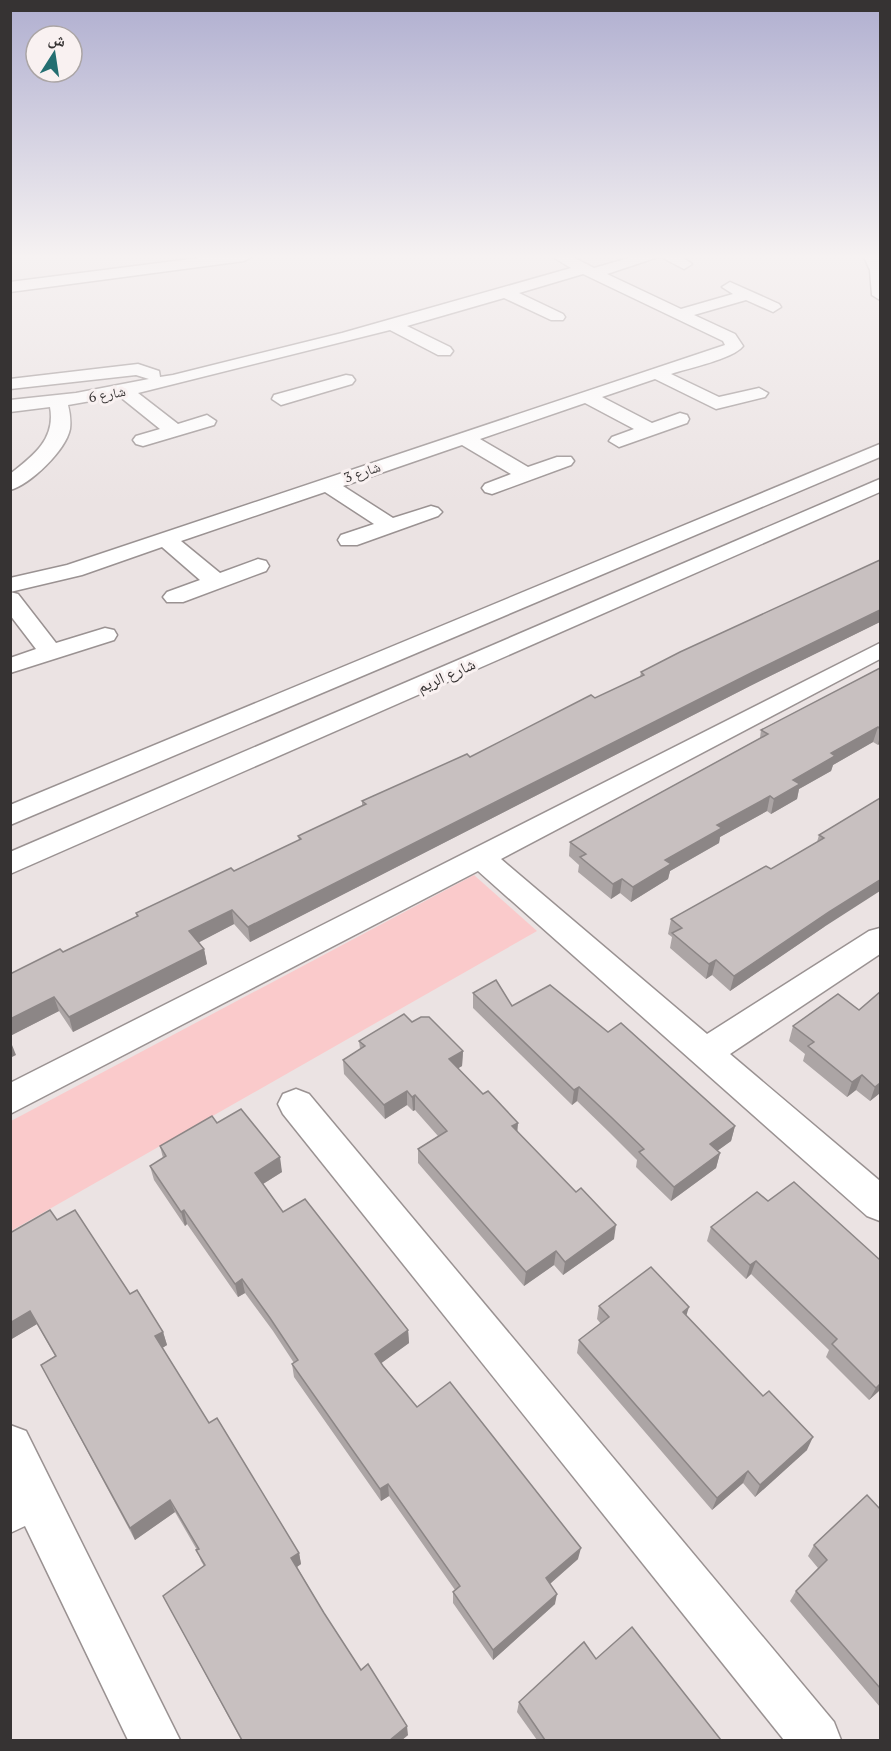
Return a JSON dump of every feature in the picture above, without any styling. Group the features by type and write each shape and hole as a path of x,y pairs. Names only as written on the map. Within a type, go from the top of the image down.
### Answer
{"street":[{"name":"شارع 6","path":"10,406 58,403 124,392 339,339"},
{"path":"420,339 444,351"},
{"name":"شارع 3","path":"10,585 59,574 656,373 715,344 708,339"},
{"path":"417,360 465,345"},
{"path":"267,357 315,389"},
{"path":"10,384 138,369 154,376 162,384"},
{"path":"656,373 716,403 726,403 759,393"},
{"path":"282,399 346,380"},
{"path":"124,392 175,430"},
{"path":"586,396 649,429"},
{"path":"10,484 56,441 63,422 58,403"},
{"path":"619,441 680,420"},
{"path":"143,440 207,421"},
{"path":"464,438 527,475"},
{"path":"10,816 880,450"},
{"path":"492,488 564,461"},
{"path":"327,484 390,525"},
{"name":"شارع الريم","path":"10,864 880,485"},
{"path":"349,540 431,512"},
{"path":"165,539 216,581"},
{"path":"175,597 258,566"},
{"path":"10,599 50,651"},
{"path":"10,666 50,651 105,635"},
{"path":"10,1100 880,650"},
{"path":"479,856 880,1204"},
{"path":"706,1052 880,939"},
{"path":"296,1104 816,1740"},
{"path":"10,1447 22,1502 155,1740"}],"shaded area":[{"path":"474,875 537,931 11,1231 11,1121"}],"building":[{"path":"880,560 880,610 248,927 232,910 189,931 204,949 69,1017 54,997 10,1019 10,974 60,949 63,952 138,916 136,913 231,868 234,871 301,839 298,836 366,804 362,801 467,754 470,757 591,695 595,698 644,675 641,672 680,652"},
{"path":"880,668 880,729 878,727 831,753 835,756 793,780 800,784 774,799 770,796 717,825 722,828 665,860 671,864 633,887 622,879 613,884 580,857 586,854 570,842 768,734 761,730"},
{"path":"880,798 880,880 734,976 716,960 709,964 672,933 682,928 671,919 766,866 771,869 824,838 819,835"},
{"path":"496,980 512,1006 550,985 608,1032 621,1023 735,1126 710,1144 720,1153 674,1187 639,1152 644,1149 611,1117 579,1087 574,1090 473,993"},
{"path":"880,992 880,1083 875,1087 862,1075 852,1082 808,1046 814,1042 793,1026 838,994 859,1010"},
{"path":"404,1014 412,1022 421,1017 429,1017 463,1051 449,1059 483,1094 488,1091 518,1123 512,1126 576,1192 581,1188 616,1225 565,1262 556,1251 526,1272 418,1149 447,1131 415,1095 412,1097 407,1091 384,1105 343,1060 365,1046 359,1041"},
{"path":"241,1109 280,1157 255,1173 283,1212 305,1199 408,1330 375,1354 383,1366 417,1407 450,1382 581,1548 546,1578 557,1594 493,1650 453,1592 460,1586 388,1484 380,1489 292,1364 298,1360 270,1318 242,1279 235,1284 184,1210 181,1212 150,1166 166,1156 160,1146 212,1116 217,1123"},
{"path":"794,1182 880,1260 880,1384 876,1388 832,1344 837,1339 756,1261 750,1265 711,1227 757,1192 768,1201"},
{"path":"50,1210 57,1220 75,1210 130,1294 137,1290 163,1332 155,1336 209,1423 217,1418 299,1553 291,1558 324,1613 361,1670 368,1664 407,1726 390,1740 242,1740 163,1596 205,1565 196,1550 199,1549 170,1500 130,1528 41,1365 56,1356 30,1311 10,1323 10,1233"},
{"path":"651,1267 689,1307 683,1312 763,1396 769,1391 813,1437 760,1485 748,1471 717,1498 579,1340 609,1317 599,1306"},
{"path":"867,1495 880,1509 880,1688 796,1591 827,1560 814,1545"},
{"path":"632,1627 721,1740 545,1740 519,1702 584,1642 596,1659"}]}
